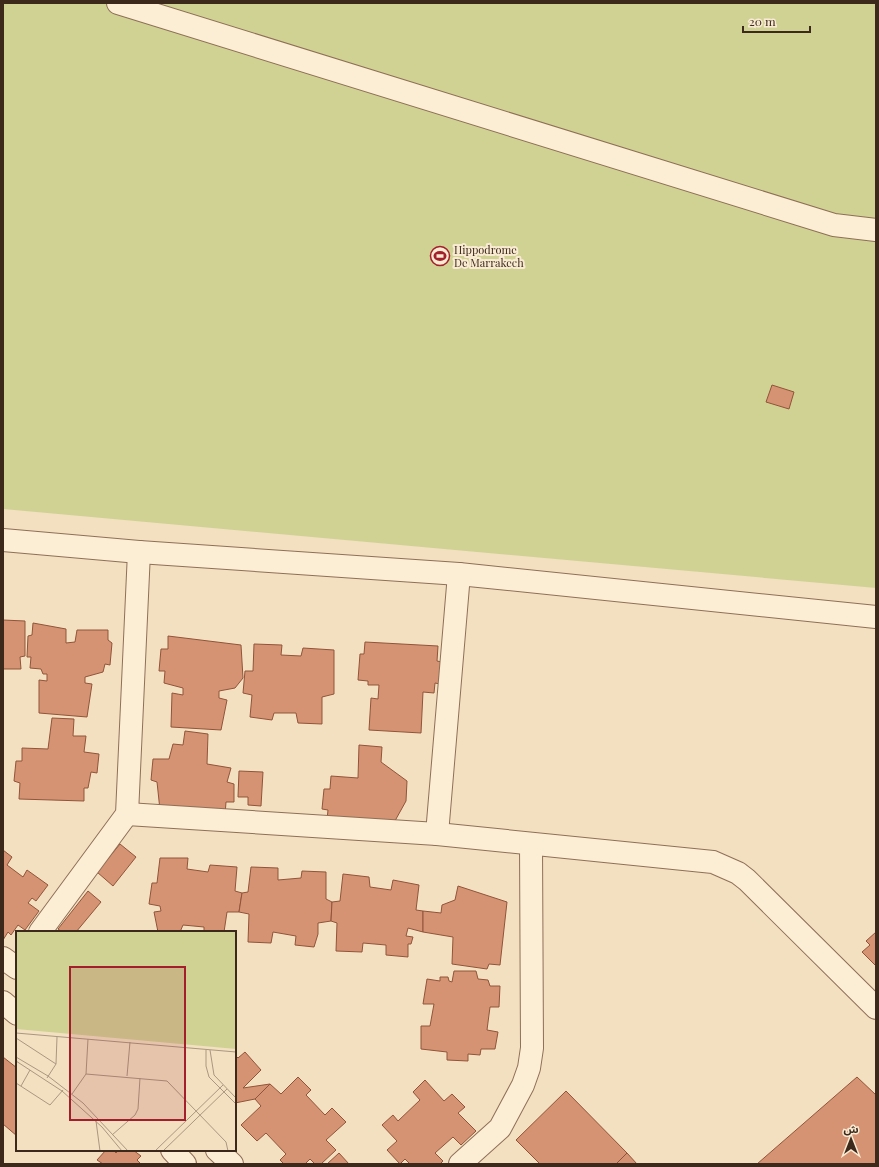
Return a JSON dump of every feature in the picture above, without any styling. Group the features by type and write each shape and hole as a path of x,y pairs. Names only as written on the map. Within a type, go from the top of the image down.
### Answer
{"street":[{"path":"118,3 834,225 876,230"},
{"path":"3,540 139,552 459,574 876,617"},
{"path":"41,931 127,814 139,552"},
{"path":"437,834 459,574"},
{"path":"127,814 437,834 713,862 724,865 747,880 876,1008"},
{"path":"460,1164 500,1128 523,1085 529,1068 532,1048 531,844"},
{"path":"3,1002 16,1013"},
{"path":"173,1151 185,1164"}],"green space":[{"name":"Hippodrome De Marrakech","path":"3,3 876,3 876,588 3,509"}],"building":[{"path":"772,385 794,392 789,409 766,402"},
{"path":"3,620 25,621 25,656 20,657 21,669 3,669"},
{"path":"33,623 66,629 66,643 75,642 77,630 108,630 108,640 112,643 110,665 105,664 103,672 85,677 85,683 92,684 87,717 39,713 39,680 47,681 47,674 43,674 41,669 30,668 31,657 27,657 28,636 32,635"},
{"path":"168,636 241,645 243,678 235,688 219,691 219,698 227,700 221,730 171,727 172,693 183,695 183,688 164,683 165,671 159,671 161,649 168,649"},
{"path":"365,642 438,646 437,661 442,662 440,684 435,683 434,693 423,692 421,733 369,730 371,698 378,699 379,685 368,685 368,681 358,680 360,654 364,654"},
{"path":"254,644 282,645 281,655 301,656 303,648 334,650 334,694 322,697 322,724 298,723 296,713 274,713 272,720 250,717 252,695 243,693 245,671 253,671"},
{"path":"52,718 74,719 73,736 86,736 84,752 99,754 97,773 91,772 88,788 84,788 84,801 19,799 20,783 14,781 16,761 22,761 22,748 48,749"},
{"path":"185,731 208,734 207,764 231,768 227,782 234,784 234,802 226,802 225,815 160,810 157,782 151,780 153,759 169,759 173,744 183,745"},
{"path":"359,745 382,747 381,762 407,781 406,801 391,828 327,820 328,810 322,809 324,789 330,789 331,776 358,778"},
{"path":"239,771 263,772 261,806 248,805 248,797 238,797"},
{"path":"120,844 136,857 113,886 97,872"},
{"path":"3,850 12,857 7,865 23,877 27,870 48,885 36,901 32,898 28,903 39,911 25,930 18,925 11,935 8,932 3,940"},
{"path":"160,858 188,858 187,869 208,872 210,865 237,867 235,891 242,893 239,912 227,912 224,931 204,931 204,927 183,925 180,931 158,931 154,912 161,911 160,906 149,904 152,883 157,883"},
{"path":"251,867 278,868 278,880 301,878 302,871 326,872 326,899 332,902 331,921 318,923 318,934 314,947 295,945 296,936 273,932 271,943 248,942 249,914 239,912 242,893 248,892"},
{"path":"343,874 369,877 370,887 391,890 393,880 419,885 416,910 423,911 423,932 408,928 406,936 413,937 411,944 408,944 408,957 386,955 386,945 363,943 362,952 336,951 337,923 331,921 332,902 340,901"},
{"path":"458,886 507,902 500,965 489,964 487,969 452,964 453,937 423,932 423,911 441,913 442,905 455,900"},
{"path":"88,891 101,902 77,931 61,931 58,929"},
{"path":"876,932 876,966 862,952 870,945 866,941"},
{"path":"454,971 476,971 478,979 488,980 490,986 500,986 499,1007 490,1007 487,1030 498,1032 495,1049 481,1049 480,1055 468,1054 468,1061 447,1060 447,1052 421,1049 421,1026 430,1026 434,1004 423,1004 427,979 440,981 440,977 448,977 449,981 452,982"},
{"path":"245,1052 261,1070 243,1088 270,1084 255,1099 236,1103 236,1056 238,1058"},
{"path":"3,1057 16,1067 16,1135 3,1124"},
{"path":"298,1077 311,1090 306,1095 325,1115 332,1108 346,1122 326,1140 336,1150 321,1164 315,1164 310,1159 305,1164 284,1164 280,1160 286,1154 266,1133 257,1141 241,1125 261,1106 255,1099 270,1084 281,1094"},
{"path":"857,1077 876,1095 876,1164 757,1164"},
{"path":"425,1080 444,1101 452,1094 465,1107 458,1113 476,1131 461,1145 453,1137 435,1153 443,1161 440,1164 410,1164 405,1159 400,1164 387,1150 397,1141 382,1125 393,1115 398,1121 420,1100 413,1092"},
{"path":"566,1091 627,1153 616,1164 540,1164 516,1140"},
{"path":"105,1151 114,1151 116,1153 118,1151 134,1151 141,1156 137,1160 141,1164 103,1164 97,1160"},
{"path":"339,1153 349,1164 327,1164"},
{"path":"627,1153 637,1164 616,1164"}],"place":[{"name":"Hippodrome De Marrakech","path":"440,256"}]}
